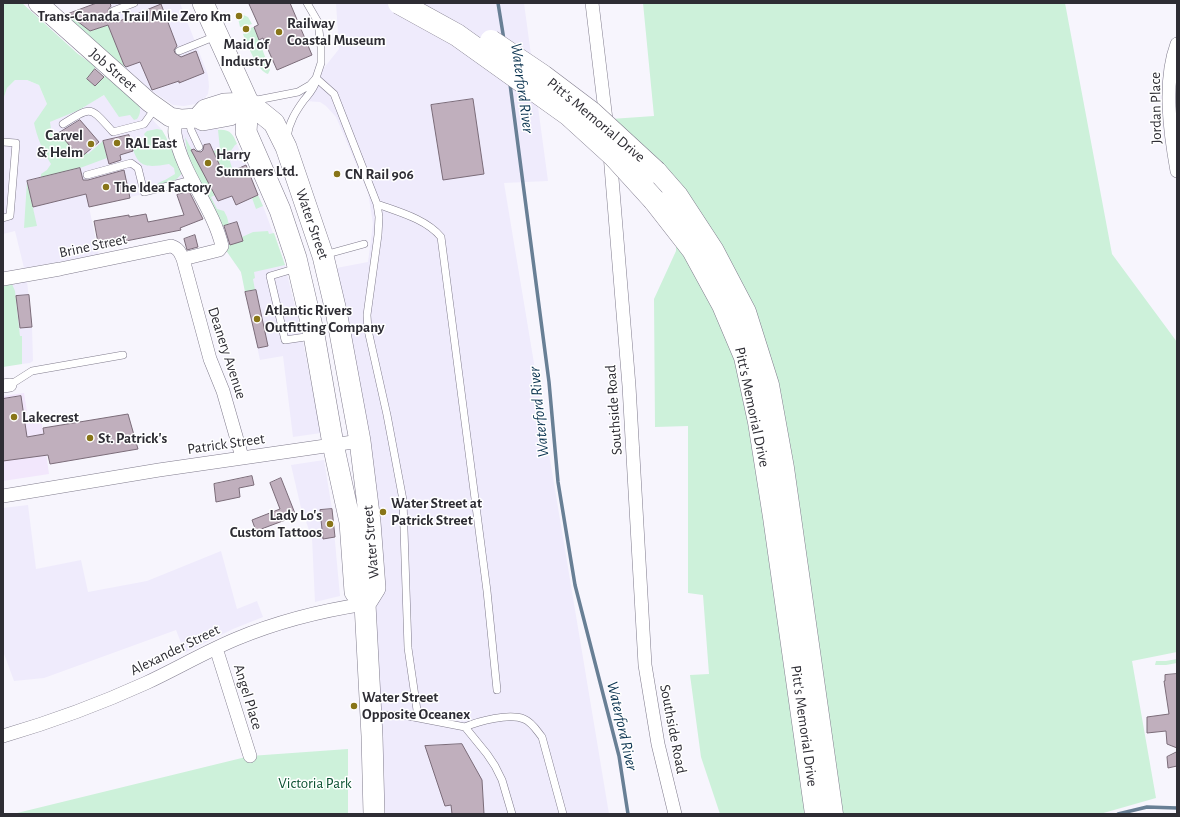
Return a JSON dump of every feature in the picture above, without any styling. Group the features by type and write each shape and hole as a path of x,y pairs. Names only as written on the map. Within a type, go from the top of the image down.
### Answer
{"highway":[{"name":"Pitt's Memorial Drive","path":"399,3 457,35 569,115 614,156 654,200 693,250 723,305 745,357 759,422 816,814"},
{"name":"Pitt's Memorial Drive","path":"428,3 493,42 543,76 592,113 656,172 677,196 713,251 745,312 768,385 784,476 832,814"}],"main road":[{"path":"203,3 248,102"},
{"name":"Water Street","path":"248,102 274,123 286,147 323,256 336,311 360,441 370,522 375,588 365,604 355,592 350,522 314,336 296,258 280,210 246,132 248,102"},
{"path":"365,604 371,715 374,814"}],"street":[{"name":"Job Street","path":"38,3 166,115 187,118"},
{"name":"Southside Road","path":"592,3 612,171 633,444 645,665 658,744 675,814"},
{"name":"Jordan Place","path":"1177,44 1168,79 1171,126 1177,171"},
{"path":"182,259 219,250 222,246 182,157 174,133 187,118 205,109 224,103 248,102"},
{"name":"Brine Street","path":"3,279 66,268 171,246 176,247 180,251 182,259"},
{"name":"Deanery Avenue","path":"182,259 208,353 223,391 242,457"},
{"name":"Patrick Street","path":"3,496 242,457 360,441"},
{"name":"Alexander Street","path":"3,736 105,701 145,684 216,648 261,629 326,610 365,604"},
{"name":"Angel Place","path":"216,648 250,756"}],"lane":[{"path":"113,11 134,3"},
{"path":"286,147 288,126 299,107 313,89 320,63 318,22 306,3"},
{"path":"179,51 218,35"},
{"path":"248,102 298,92 310,85 316,78"},
{"path":"316,78 334,94 377,204 379,217 378,235 367,315 368,330 387,415 403,500 408,648 418,717"},
{"path":"62,124 80,112 91,110 96,113 113,132 144,124 156,107"},
{"path":"187,118 199,147"},
{"path":"3,142 16,143 10,216 3,218"},
{"path":"87,175 131,163 138,168 144,192 192,180"},
{"path":"377,204 426,224 436,230 441,237 487,591 497,690"},
{"path":"323,256 364,244"},
{"path":"298,268 270,276 285,340 314,336"},
{"path":"7,385 32,371 123,355"},
{"path":"371,715 403,715 465,727 481,721 508,717 524,719 534,727 542,737 563,814"},
{"path":"465,727 495,766 502,780 512,814"}],"shaded area":[{"path":"95,3 180,3 208,75 208,94 203,100 195,104 184,106 173,105 152,91 65,15"},
{"path":"336,3 524,3 548,181 504,183 609,814 374,814 375,588 326,270 368,262 373,224 368,192 336,117 320,102 304,101 316,78 339,49"},
{"path":"15,80 27,80 39,85 47,104 50,122 79,109 119,87 142,108 162,130 176,159 185,184 89,207 99,255 24,268 15,231 3,234 3,100 7,88"},
{"path":"217,127 218,130 220,130 236,145 237,144 263,206 285,265 301,332 321,433 293,437 283,356 260,360 241,272 225,249 178,134 181,130"},
{"path":"27,281 32,327 33,361 22,364 22,336 20,336 12,284"},
{"path":"24,393 28,418 41,417 49,474 3,481 3,396"},
{"path":"324,460 332,509 340,596 315,602 312,538 301,508 291,465"},
{"path":"28,505 36,569 81,560 88,592 147,581 221,551 237,609 257,601 263,617 233,629 185,653 176,630 44,678 14,681 3,651 3,508"}],"green space":[{"path":"3,3 22,3 78,54 95,66 95,69 87,79 95,86 106,75 139,105 140,112 137,119 134,120 130,115 119,117 104,95 79,110 50,122 51,129 56,135 59,133 88,154 103,141 107,158 80,168 41,178 41,174 47,170 51,164 45,154 34,123 47,104 39,85 27,80 15,80 7,88 3,100"},
{"path":"643,3 1065,3 1112,254 1177,342 1177,652 1132,661 1156,798 1100,814 720,814 701,757 690,675 709,674 703,595 688,593 688,426 655,427 654,299 676,251 676,180 611,119 654,116"},
{"path":"68,14 90,31 108,25 125,68 65,15"},
{"path":"241,14 248,17 252,24 240,27 238,18 241,17"},
{"path":"254,27 270,70 268,74 260,68 250,51 243,34 249,32 250,28"},
{"path":"157,129 162,130 166,137 182,173 175,180 158,187 158,183 175,174 174,168 169,164 148,166 143,164 136,157 131,142 146,138 144,134 147,131"},
{"path":"218,130 228,131 234,137 237,144 228,155 233,171 230,172 233,178 222,192 211,197 217,209 224,211 227,217 229,225 220,227 188,157 185,137 208,181 213,151 220,149"},
{"path":"27,181 37,226 24,228"},
{"path":"258,195 263,206 256,209 252,198"},
{"path":"268,231 269,234 274,233 285,265 254,272 255,278 253,279 255,290 245,292 241,272 225,249 225,246 243,241 242,237 253,232"},
{"path":"12,284 15,291 20,336 22,336 22,364 3,367 3,286"},
{"path":"1177,659 1177,663 1155,665 1156,661"},
{"name":"Victoria Park","path":"348,749 348,814 13,814 250,756"}],"building":[{"path":"97,3 110,3 111,6 108,10 109,13 112,16 115,16 117,22 161,4 177,46 174,50 175,53 181,57 196,51 204,73 179,83 179,81 152,90 140,62 126,67 124,65 108,25 90,31 68,14"},
{"name":"Railway Coastal Museum","path":"249,3 290,3 312,55 277,70 263,38 259,40 254,27 258,25"},
{"path":"95,69 104,77 95,86 87,79"},
{"path":"473,99 484,174 443,180 431,105"},
{"path":"80,120 99,142 80,158 59,133"},
{"path":"129,135 133,151 120,155 121,160 109,164 103,141"},
{"path":"210,144 224,175 246,165 258,195 236,205 232,196 218,201 191,150 194,149 201,152 204,145"},
{"path":"80,168 83,180 124,170 130,198 89,207 86,194 33,207 27,181"},
{"path":"189,191 203,219 180,228 181,230 99,248 94,221 129,215 129,217 146,214 148,222 184,215 177,195"},
{"path":"237,222 243,241 230,245 224,226"},
{"path":"195,235 198,247 187,250 184,239"},
{"name":"Atlantic Rivers Outfitting Company","path":"256,290 268,346 258,348 245,292"},
{"path":"29,295 32,327 20,328 16,296"},
{"name":"St. Patrick's","path":"21,396 27,437 44,434 43,428 128,414 138,449 50,464 48,455 3,461 3,399"},
{"path":"252,476 254,485 239,488 240,497 216,502 214,484"},
{"path":"281,478 296,516 256,531 252,520 280,509 270,483"},
{"path":"332,509 335,537 323,539 320,510"},
{"path":"1177,674 1177,748 1167,744 1166,731 1147,733 1147,717 1169,714 1164,681 1165,675"},
{"path":"462,744 482,780 484,814 452,814 451,805 445,806 425,746"},
{"path":"1177,752 1177,766 1168,768 1167,757"}],"waterway":[{"name":"Waterford River","path":"498,3 504,40"},
{"name":"Waterford River","path":"510,84 549,382 558,482 575,585 619,756 628,814"},
{"path":"1118,814 1147,807 1177,808"}],"place":[{"name":"Trans-Canada Trail Mile Zero Km","path":"239,16"},
{"name":"Maid of Industry","path":"246,29"},
{"name":"Railway Coastal Museum","path":"279,32"},
{"name":"RAL East","path":"117,143"},
{"name":"Carvel & Helm","path":"91,144"},
{"name":"Harry Summers Ltd.","path":"208,163"},
{"name":"CN Rail 906","path":"337,174"},
{"name":"The Idea Factory","path":"106,187"},
{"name":"Atlantic Rivers Outfitting Company","path":"257,319"},
{"name":"Lakecrest","path":"14,417"},
{"name":"St. Patrick's","path":"90,438"},
{"name":"Water Street at Patrick Street","path":"383,512"},
{"name":"Lady Lo's Custom Tattoos","path":"330,524"},
{"name":"Water Street Opposite Oceanex","path":"354,706"}]}
